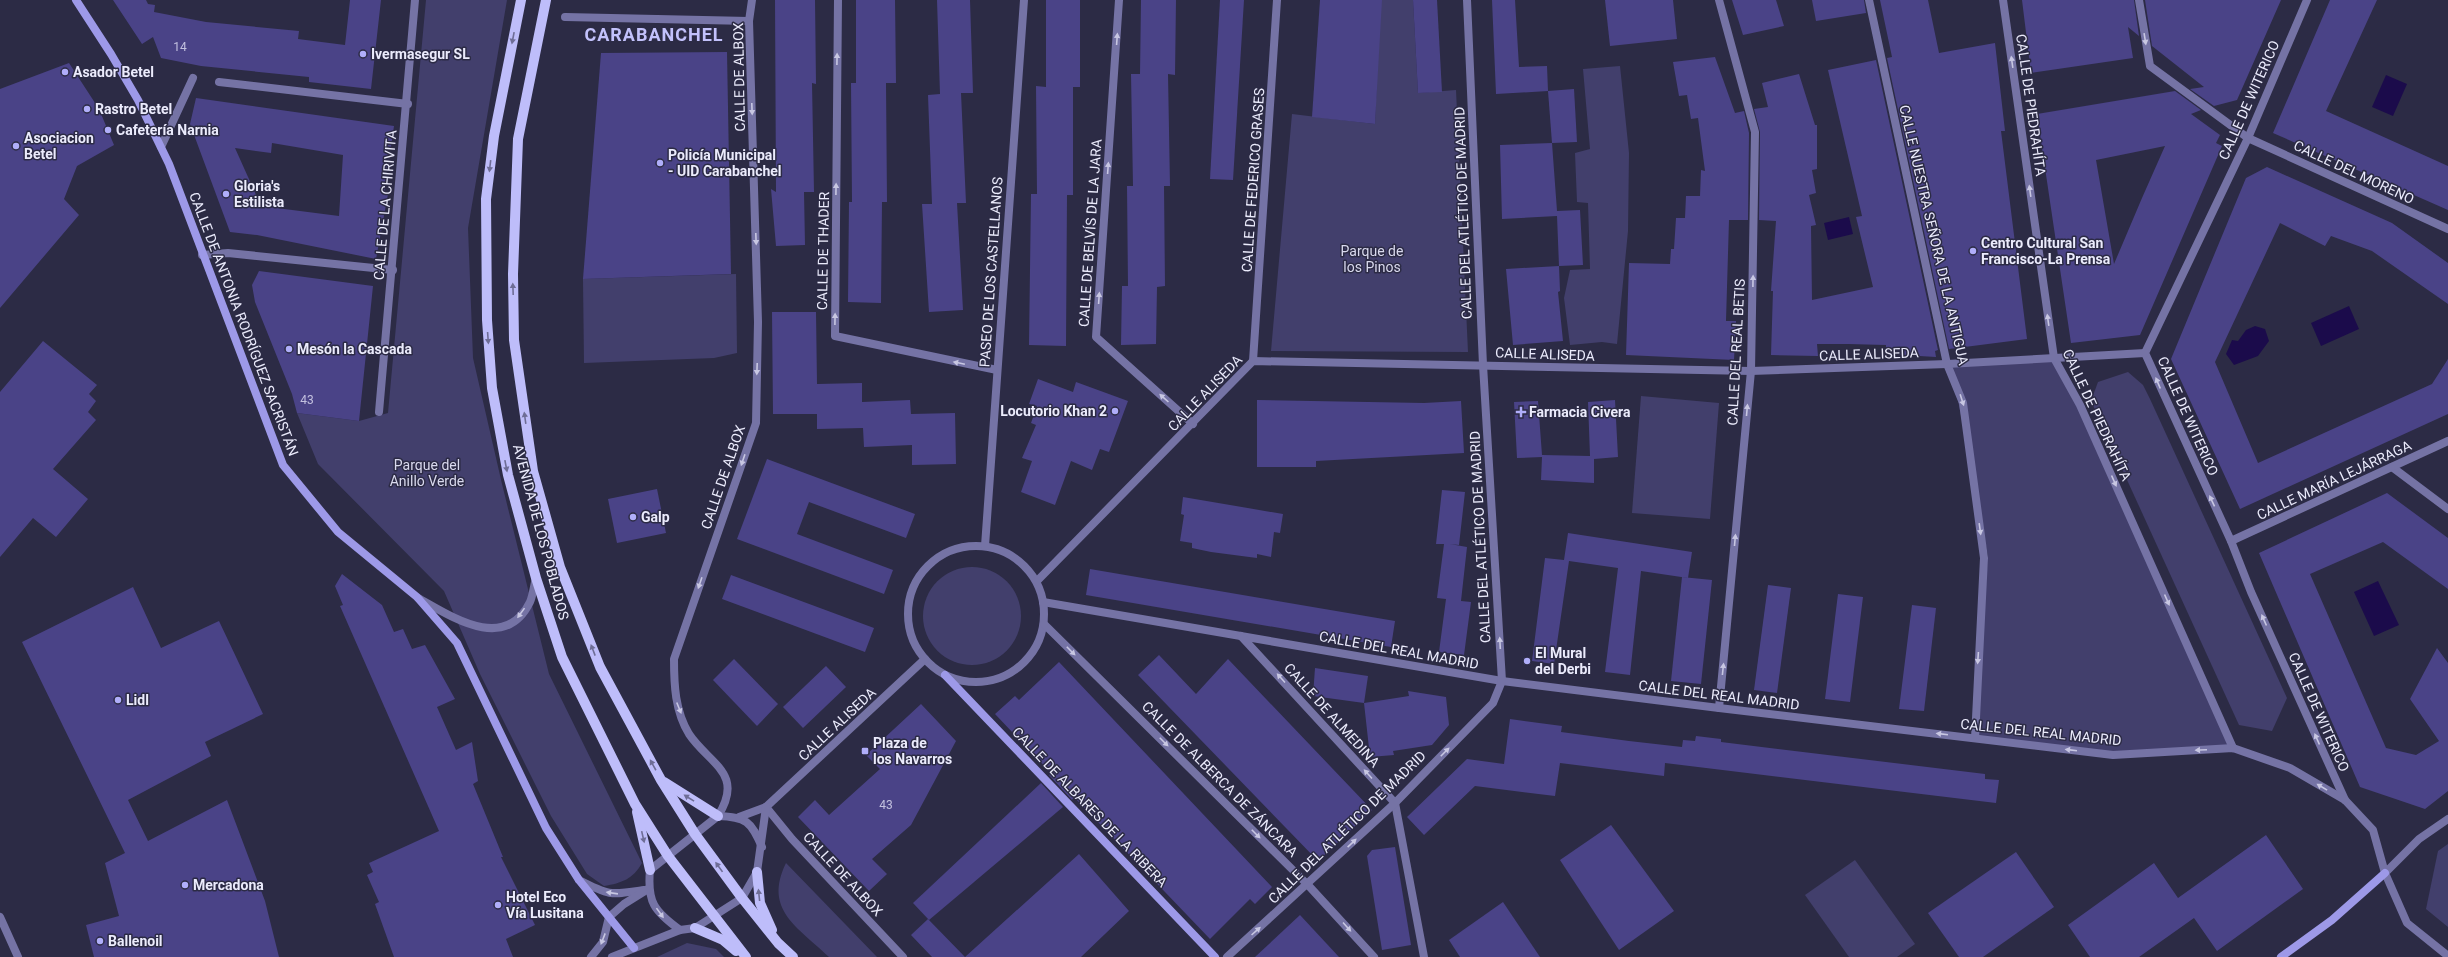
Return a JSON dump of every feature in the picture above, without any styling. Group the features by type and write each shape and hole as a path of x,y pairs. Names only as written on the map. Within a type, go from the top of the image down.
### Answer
{"main road":[{"name":"AVENIDA DE LOS POBLADOS","path":"521,0 494,136 486,199 487,320 492,388 506,467 536,578 562,657 636,804 668,856 746,957"},
{"name":"AVENIDA DE LOS POBLADOS","path":"546,0 518,139 513,274 514,340 533,471 560,567 600,667 661,780 695,834 742,898 778,943 793,957"},
{"path":"661,780 718,816"},
{"path":"636,804 650,870"},
{"path":"757,872 760,903 778,943"},
{"path":"695,928 723,940 743,957"}],"street":[{"name":"CALLE DE ANTONIA RODRÍGUEZ SACRISTÁN","path":"76,0 119,67 161,147 283,465 338,532 417,597 457,643 546,828 579,880 634,948"},
{"name":"CALLE DE LA CHIRIVITA","path":"379,412 408,104 415,0"},
{"name":"CALLE DE ALBOX","path":"718,816 724,805 728,790 726,777 718,764 689,734 674,696 674,659 756,423 758,322 750,21 752,0"},
{"name":"CALLE DE THADER","path":"838,0 835,336 997,370"},
{"name":"PASEO DE LOS CASTELLANOS","path":"985,546 1024,0"},
{"name":"CALLE DE BELVÍS DE LA JARA","path":"1119,0 1096,337 1193,424"},
{"name":"CALLE DE FEDERICO GRASES","path":"1254,361 1277,0"},
{"name":"CALLE DEL ATLÉTICO DE MADRID","path":"1227,957 1308,884 1394,803 1493,703 1502,681 1482,365 1467,0"},
{"name":"CALLE DEL REAL BETIS","path":"1719,0 1755,132 1751,371 1719,708"},
{"name":"CALLE NUESTRA SEÑORA DE LA ANTIGUA","path":"1869,0 1947,364 1963,403 1984,558 1975,738"},
{"name":"CALLE DE PIEDRAHÍTA","path":"2003,0 2054,358 2080,405 2233,748"},
{"name":"CALLE DEL MORENO","path":"2139,0 2150,66 2248,138 2448,230"},
{"name":"CALLE DE WITERICO","path":"2307,0 2248,138 2145,353 2231,541 2251,592 2345,800"},
{"path":"565,17 750,21"},
{"path":"161,147 193,78"},
{"path":"219,82 408,104"},
{"path":"202,255 228,253 393,270"},
{"name":"CALLE ALISEDA","path":"1037,581 1254,361 1751,371 1947,364 2145,353"},
{"name":"CALLE MARÍA LEJÁRRAGA","path":"2231,541 2448,441"},
{"path":"2392,467 2448,508"},
{"path":"965,546 985,546 1004,552 1021,562 1037,581 1043,602 1044,624 1037,644 1029,656 1008,675 987,682 965,681 945,675 925,659 914,644 909,626 908,608 911,591 919,576 929,564 946,552 965,546"},
{"path":"417,597 449,616 479,628 495,628 514,623 530,602 536,578"},
{"name":"CALLE DEL REAL MADRID","path":"1043,602 1502,681 1719,708 2113,755 2233,748 2290,768 2345,800 2373,830 2385,873"},
{"name":"CALLE DE ALBERCA DE ZÁNCARA","path":"1044,624 1308,884 1374,957"},
{"name":"CALLE DE ALMEDINA","path":"1242,636 1394,803"},
{"name":"CALLE ALISEDA","path":"739,817 766,807 925,659"},
{"name":"CALLE DE ALBARES DE LA RIBERA","path":"945,675 1216,957"},
{"path":"1394,803 1424,957"},
{"path":"612,957 680,930 695,928 742,898 757,872 762,848 766,807"},
{"name":"CALLE DE ALBOX","path":"766,807 792,839 903,957"},
{"path":"680,930 659,914 648,889 650,870 718,816 739,817 753,827 762,848"},
{"path":"2282,957 2332,920 2385,873 2419,839 2448,819"},
{"path":"2385,873 2407,924 2448,956"},
{"path":"579,880 600,891 615,895 648,889"},
{"path":"591,957 603,942 609,917 624,904 648,889"},
{"path":"0,917 18,957"}],"green space":[{"name":"Parque del Anillo Verde","path":"426,0 507,0 468,228 473,358 502,484 549,674 642,863 631,877 622,882 610,885 604,886 587,874 551,816 480,674 444,591 318,464 297,413 359,421 388,413"},
{"name":"Parque de los Pinos","path":"1380,0 1413,0 1418,93 1456,90 1468,352 1271,351 1292,114 1375,124"},
{"path":"1620,66 1629,153 1628,231 1617,344 1602,342 1570,345 1564,298 1570,270 1590,269 1588,203 1577,202 1575,153 1590,149 1583,69"},
{"path":"736,274 737,353 714,358 584,363 583,279"},
{"path":"2054,358 2080,405 2233,748 2113,755 1975,738 1988,556 1951,364"},
{"path":"2128,372 2143,385 2150,399 2287,698 2272,731 2239,725 2091,401 2098,382"},
{"path":"1641,396 1719,403 1710,519 1632,513"},
{"path":"972,567 991,570 1007,581 1018,597 1021,616 1018,635 1007,651 991,662 972,665 953,662 937,651 926,635 923,616 926,597 937,581 953,570"},
{"path":"2448,844 2448,927 2426,909 2438,851"},
{"path":"1855,860 1915,944 1897,957 1849,957 1805,895"},
{"path":"786,863 877,957 829,957 796,926 787,916 781,905 779,893 780,879"},
{"path":"687,943 716,949 724,957 657,957"}],"shaded area":[{"path":"2386,75 2407,84 2393,116 2372,107"},
{"path":"1849,217 1853,234 1828,240 1824,223"},
{"path":"2349,306 2359,329 2321,346 2311,323"},
{"path":"2255,326 2265,329 2269,341 2258,356 2234,365 2226,354 2232,340 2238,341 2246,330"},
{"path":"2378,581 2399,625 2374,636 2354,592"}],"building":[{"path":"113,0 146,0 148,4 155,5 154,12 206,22 299,31 298,39 345,45 350,0 381,0 371,89 309,82 309,77 201,66 161,58 153,37 142,44"},
{"path":"775,0 815,0 816,84 812,83 814,192 804,192 805,245 776,246 771,189 776,192"},
{"path":"856,0 895,0 896,83 886,83 887,202 882,202 881,303 848,302 849,202 852,202 851,83 856,83"},
{"path":"937,0 970,0 973,93 961,93 966,203 957,203 963,310 929,312 922,204 932,204 928,95 940,94"},
{"path":"1046,0 1080,0 1080,87 1073,87 1073,195 1067,195 1066,346 1029,345 1031,194 1037,194 1036,86 1046,87"},
{"path":"1141,0 1176,0 1175,75 1168,74 1170,186 1164,186 1165,286 1157,287 1156,344 1121,345 1122,286 1128,286 1127,186 1133,186 1131,74 1140,74"},
{"path":"1220,0 1244,0 1233,180 1210,179"},
{"path":"1320,0 1382,0 1375,124 1312,117"},
{"path":"1413,0 1437,0 1442,92 1418,93"},
{"path":"1492,0 1515,0 1519,67 1547,66 1548,91 1496,94"},
{"path":"1605,0 1673,0 1677,39 1610,46"},
{"path":"1732,0 1776,0 1784,26 1743,35"},
{"path":"1812,0 1864,0 1866,13 1816,21"},
{"path":"1880,0 1928,0 1939,53 1995,43 2005,131 2001,131 2027,339 1949,349 1887,58 1892,57"},
{"path":"2022,0 2134,0 2139,36 2128,27 2133,58 2031,73"},
{"path":"2145,0 2281,0 2237,100 2214,106 2190,89 2204,87 2152,46"},
{"path":"2330,0 2377,0 2326,111 2448,166 2448,210 2273,133"},
{"name":"Policía Municipal - UID Carabanchel","path":"727,52 731,274 583,279 601,53"},
{"path":"1715,57 1735,113 1744,111 1749,133 1748,220 1729,220 1726,321 1736,321 1734,360 1626,355 1629,263 1670,264 1671,249 1674,249 1676,218 1685,218 1686,196 1700,196 1701,170 1705,171 1698,118 1691,119 1687,95 1679,96 1673,62"},
{"path":"1876,60 1938,350 1935,351 1936,357 1886,354 1886,345 1848,344 1817,344 1818,356 1771,355 1773,291 1771,291 1776,221 1759,220 1760,132 1754,109 1768,107 1762,83 1799,74 1815,125 1817,125 1817,169 1812,170 1816,193 1809,195 1816,225 1811,226 1812,300 1873,287 1856,217 1862,216 1828,70"},
{"path":"69,63 99,109 114,145 77,166 64,199 79,215 0,308 0,89"},
{"path":"1574,89 1577,142 1552,143 1548,91"},
{"path":"2175,91 2201,110 2191,114 2220,135 2216,143 2222,146 2140,335 2071,343 2037,114","holes":["2165,146 2114,264 2096,160"]},
{"path":"196,98 394,126 384,194 388,194 376,259 257,235 230,232 190,124","holes":["272,143 343,155 339,216 261,206 235,148 271,153"]},
{"path":"1552,143 1557,211 1580,210 1583,265 1559,266 1557,216 1502,219 1500,145"},
{"path":"2267,167 2392,223 2448,263 2448,304 2372,251 2331,236 2325,246 2280,223 2215,362 2258,463 2432,384 2448,359 2448,414 2240,509 2171,359 2246,178"},
{"path":"1559,266 1560,291 1558,292 1563,341 1513,345 1506,269"},
{"path":"259,271 373,286 359,421 297,413 292,394 255,302 252,285"},
{"path":"772,312 816,312 817,384 862,383 862,402 910,400 911,414 955,413 956,464 912,465 912,445 864,447 863,428 817,429 817,414 773,414"},
{"path":"43,341 97,385 89,394 96,401 88,412 96,420 53,469 88,499 56,537 33,518 0,557 0,392"},
{"path":"1038,379 1073,392 1076,382 1128,401 1109,452 1100,449 1092,470 1071,461 1055,505 1021,492 1032,461 1022,458 1036,425 1031,423 1037,406 1029,404"},
{"path":"1257,400 1424,403 1461,401 1464,453 1316,461 1316,467 1257,467"},
{"path":"1615,400 1618,457 1594,459 1594,483 1541,480 1542,457 1517,458 1514,402 1538,401 1542,455 1590,456 1588,402"},
{"path":"767,459 915,514 906,538 809,502 797,534 893,570 884,594 737,539"},
{"path":"657,489 666,533 617,543 608,499"},
{"path":"1442,490 1465,492 1459,545 1450,544 1467,547 1461,601 1471,602 1464,655 1439,652 1446,599 1437,598 1444,544 1436,544"},
{"path":"2387,493 2448,538 2448,589 2383,542 2310,574 2386,748 2416,755 2439,741 2410,699 2437,648 2448,663 2448,791 2425,809 2360,787 2259,553"},
{"path":"1183,497 1283,514 1280,533 1274,532 1271,557 1257,554 1257,558 1211,552 1192,548 1192,543 1180,541 1184,515 1181,514"},
{"path":"1568,533 1692,552 1688,578 1641,571 1630,675 1605,672 1618,568 1569,561 1554,664 1532,661 1545,558 1564,560"},
{"path":"1090,569 1395,621 1391,647 1086,595"},
{"path":"342,574 382,605 394,632 403,629 412,649 425,645 455,699 437,707 456,750 472,742 478,781 473,784 503,857 501,857 535,925 506,939 513,957 394,957 375,904 379,902 367,875 373,872 369,863 439,831 340,606 343,605 335,586"},
{"path":"731,575 874,628 865,652 722,599"},
{"path":"1682,577 1712,580 1701,684 1671,681"},
{"path":"1768,585 1791,588 1777,693 1754,690"},
{"path":"133,587 161,648 219,621 263,714 205,742 211,756 128,800 148,841 227,800 265,901 279,957 94,957 86,925 119,916 105,863 125,853 22,642"},
{"path":"1838,594 1863,597 1850,702 1825,699"},
{"path":"1912,605 1936,608 1924,711 1899,709"},
{"path":"1159,655 1196,694 1228,659 1372,810 1318,861 1138,675"},
{"path":"734,659 778,704 757,726 713,680"},
{"path":"1059,662 1272,887 1255,904 1250,899 1210,939 1074,797 1072,800 1049,775 1051,773 995,714 1015,696 1019,700"},
{"path":"826,666 846,687 803,728 783,707"},
{"path":"1315,668 1368,676 1364,703 1313,696"},
{"path":"1408,691 1446,697 1449,725 1432,745 1393,751 1394,755 1370,757 1364,703 1409,696"},
{"path":"921,704 956,741 911,825 872,859 887,874 869,891 798,817 815,800 829,815 880,769 866,755"},
{"path":"1510,719 1562,726 1561,732 1629,741 1682,747 1683,740 1695,741 1696,736 1721,739 1721,742 1985,774 1985,779 1999,780 1996,803 1665,763 1664,776 1560,763 1555,796 1475,786 1424,835 1407,817 1467,759 1504,764"},
{"path":"1041,783 1063,807 929,920 913,903"},
{"path":"1611,825 1674,911 1619,950 1560,860"},
{"path":"2266,835 2303,889 2217,951 2194,918 2139,957 2090,957 2068,925 2154,863 2178,898"},
{"path":"1395,847 1411,945 1382,950 1367,856 1372,850"},
{"path":"2016,852 2054,907 1983,957 1959,957 1928,913"},
{"path":"1079,854 1129,911 1081,957 965,957"},
{"path":"1503,902 1540,957 1460,957 1449,940"},
{"path":"1300,915 1339,957 1255,957"},
{"path":"928,919 965,957 932,957 911,935"}],"place":[{"name":"Ivermasegur SL","path":"363,54"},
{"name":"Asador Betel","path":"65,72"},
{"name":"Rastro Betel","path":"87,109"},
{"name":"Cafetería Narnia","path":"108,130"},
{"name":"Asociacion Betel","path":"16,146"},
{"name":"Policía Municipal - UID Carabanchel","path":"660,163"},
{"name":"Gloria's Estilista","path":"226,194"},
{"name":"Centro Cultural San Francisco-La Prensa","path":"1973,251"},
{"name":"Mesón la Cascada","path":"289,349"},
{"name":"Locutorio Khan 2","path":"1115,411"},
{"name":"Farmacia Civera","path":"1521,412"},
{"name":"Galp","path":"633,517"},
{"name":"El Mural del Derbi","path":"1527,661"},
{"name":"Lidl","path":"118,700"},
{"name":"Plaza de los Navarros","path":"865,751"},
{"name":"Mercadona","path":"185,885"},
{"name":"Hotel Eco Vía Lusitana","path":"498,905"},
{"name":"Ballenoil","path":"100,941"}],"district":[{"name":"CARABANCHEL","path":"654,35"}]}
